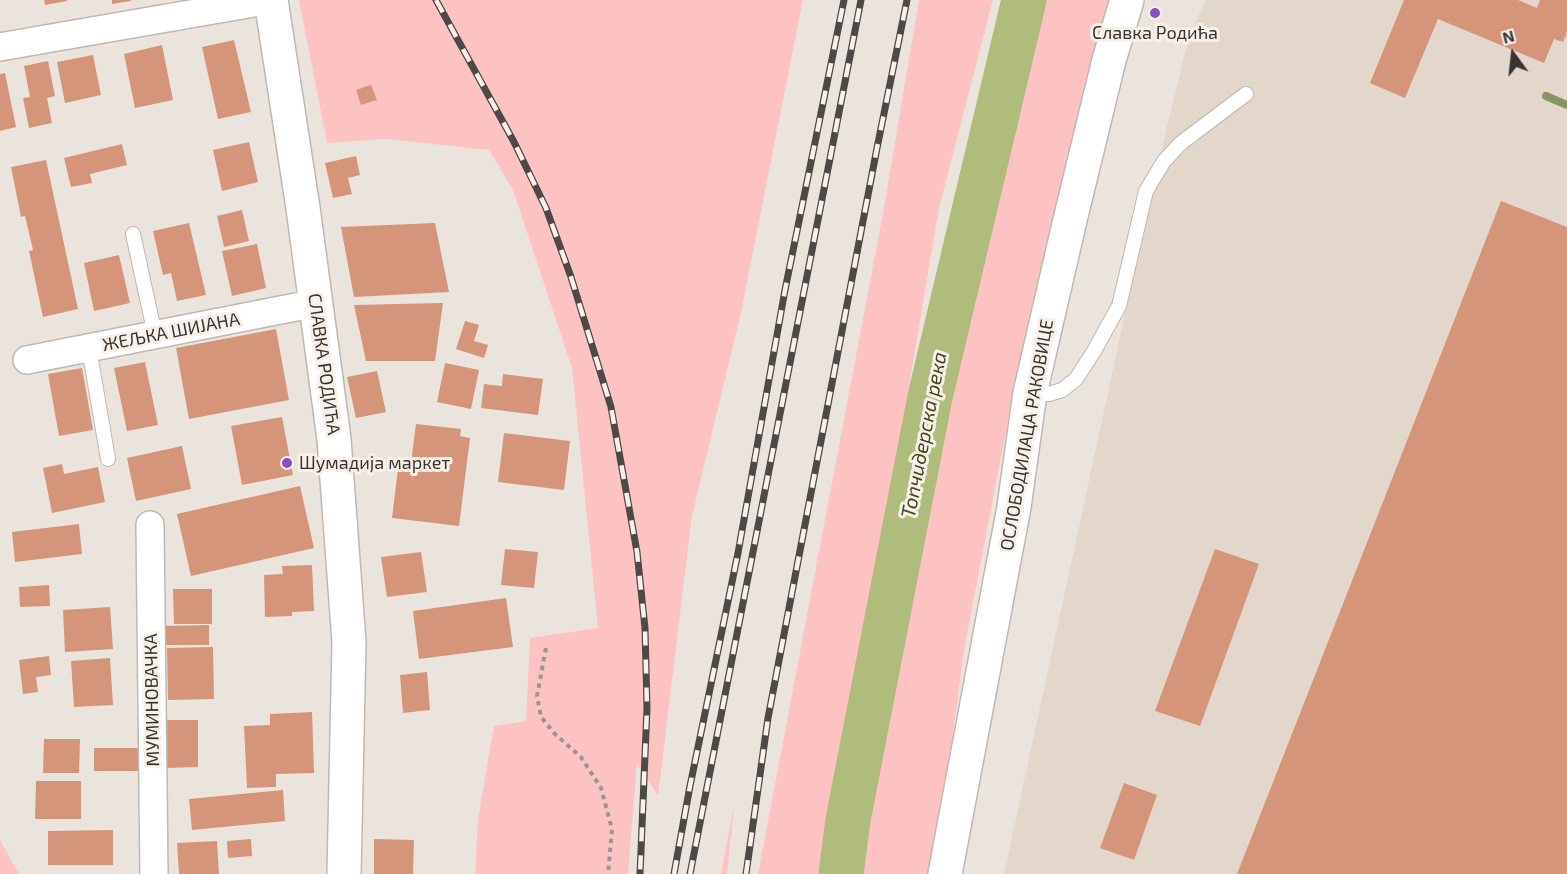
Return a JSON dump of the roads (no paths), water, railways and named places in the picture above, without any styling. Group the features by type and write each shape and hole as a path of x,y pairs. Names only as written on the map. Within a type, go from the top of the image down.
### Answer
{"main road":[{"name":"СЛАВКА РОДИЋА","path":"271,0 303,208 334,439 349,642 344,874"},
{"name":"ОСЛОБОДИЛАЦА РАКОВИЦЕ","path":"945,874 1014,507 1030,393 1109,60 1127,0"}],"street":[{"path":"0,47 271,0"},
{"name":"ЖЕЉКА ШИЈАНА","path":"27,360 316,303"},
{"name":"МУМИНОВАЧКА","path":"150,525 154,874"}],"lane":[{"path":"1030,393 1049,394 1062,390 1076,379 1119,306 1146,191 1164,161 1181,143 1246,94"},
{"path":"133,234 155,335"},
{"path":"89,348 108,459"}],"waterway":[{"name":"Топчидерска река","path":"841,874 848,820 930,397 1024,0"},
{"path":"1546,96 1567,105"}],"railway":[{"path":"436,0 514,142 546,208 571,277 611,407 637,552 645,628 647,708 640,874"},
{"path":"674,874 738,553 785,290 844,0"},
{"path":"690,874 861,0"},
{"path":"746,874 768,718 907,0"}],"place":[{"name":"Славка Родића","path":"1155,13"},
{"name":"Шумадија маркет","path":"287,463"}]}
